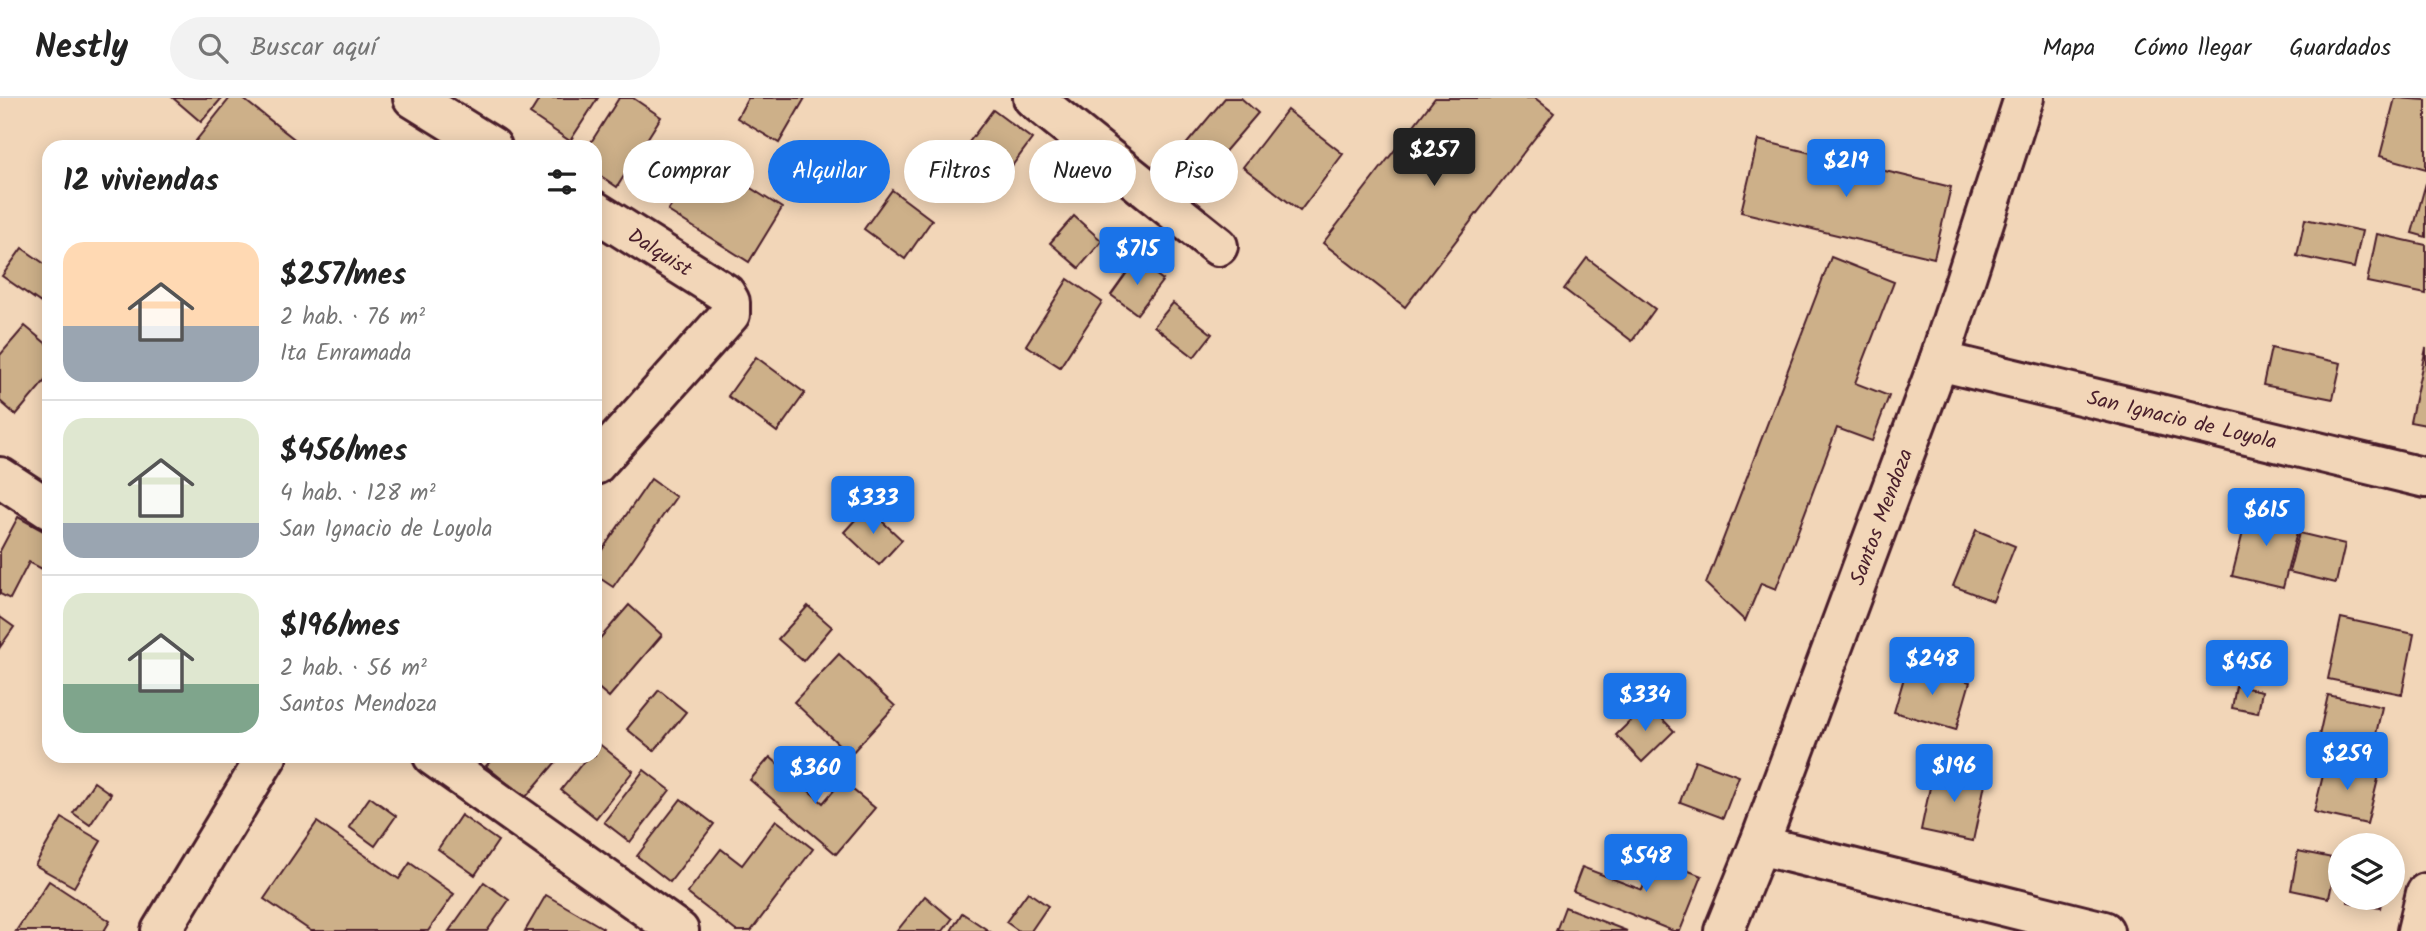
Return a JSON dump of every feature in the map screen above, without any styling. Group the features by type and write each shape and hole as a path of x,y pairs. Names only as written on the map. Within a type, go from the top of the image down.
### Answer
{"street":[{"path":"413,98 481,140"},
{"path":"1033,98 1218,246"},
{"name":"Santos Mendoza","path":"1724,931 1759,845 1939,361 2024,98"},
{"name":"Dalquist","path":"602,215 725,292 730,302 730,314 602,457"},
{"name":"San Ignacio de Loyola","path":"1939,361 2426,478"},
{"path":"0,477 42,504"},
{"path":"162,931 263,763"},
{"path":"443,763 679,931"},
{"path":"1759,845 2104,931"},
{"path":"2417,931 2426,893"}],"building":[{"path":"173,98 222,98 201,122"},
{"path":"230,98 242,98 295,140 197,140"},
{"path":"540,98 598,98 571,140 530,114"},
{"path":"619,98 633,98 661,117 647,140 623,140 623,177 617,187 602,177 602,140 592,140"},
{"path":"748,98 805,98 781,140 774,140 737,118"},
{"path":"1225,98 1241,98 1258,113 1235,140 1190,140"},
{"path":"1435,98 1535,98 1554,113 1405,307 1323,243"},
{"path":"2395,98 2426,100 2426,169 2380,156"},
{"path":"993,110 1032,139 1015,162 1015,140 971,140"},
{"path":"1287,110 1343,154 1300,211 1243,167"},
{"path":"1758,140 1951,187 1934,258 1741,212"},
{"path":"2426,183 2426,237 2412,233"},
{"path":"754,190 768,199 768,203 782,208 749,262 668,211 673,203 754,203"},
{"path":"892,190 904,199 904,203 909,203 932,220 905,259 864,229 883,203 890,203"},
{"path":"1074,216 1102,241 1079,268 1050,243"},
{"path":"2305,219 2362,231 2354,268 2297,256"},
{"path":"2377,234 2426,245 2426,294 2367,282"},
{"path":"22,248 42,262 42,302 41,303 2,276"},
{"path":"1831,257 1894,282 1855,383 1889,396 1872,441 1837,428 1776,589 1761,583 1745,621 1706,584"},
{"path":"1587,258 1655,309 1632,341 1564,289"},
{"path":"1136,260 1163,280 1137,314 1111,295"},
{"path":"1068,279 1102,302 1060,367 1026,345"},
{"path":"1173,303 1212,334 1194,357 1154,326"},
{"path":"25,326 42,340 42,384 16,415 0,401 0,355"},
{"path":"2271,348 2341,363 2333,399 2263,385"},
{"path":"2426,348 2426,425 2410,422"},
{"path":"756,357 805,393 777,432 728,396"},
{"path":"651,479 676,497 613,587 602,580 602,550"},
{"path":"867,507 902,540 879,565 844,532"},
{"path":"2249,508 2300,520 2283,588 2232,576"},
{"path":"18,517 42,530 42,569 29,562 10,599 0,594 0,551"},
{"path":"1976,530 2015,546 1993,601 1953,586"},
{"path":"2299,533 2345,544 2336,583 2289,572"},
{"path":"629,605 662,635 609,697 602,691 602,636"},
{"path":"808,606 832,627 803,661 778,639"},
{"path":"0,617 14,627 0,647"},
{"path":"2341,618 2414,634 2402,694 2328,679"},
{"path":"839,654 895,706 850,755 794,702"},
{"path":"1908,664 1970,682 1956,730 1894,712"},
{"path":"2236,686 2262,691 2258,713 2232,708"},
{"path":"659,690 686,712 654,751 627,729"},
{"path":"2328,695 2382,707 2371,757 2317,745"},
{"path":"1648,704 1674,731 1642,762 1616,735"},
{"path":"602,746 633,771 596,818 561,790 582,763 602,763"},
{"path":"770,757 823,803 842,781 875,808 836,854 750,780"},
{"path":"2327,759 2380,771 2367,824 2314,812"},
{"path":"1695,760 1739,776 1723,818 1680,802"},
{"path":"489,763 555,763 525,798 486,766"},
{"path":"1934,768 1986,779 1973,841 1921,830"},
{"path":"644,770 670,790 630,842 604,822"},
{"path":"94,782 111,794 90,825 73,813"},
{"path":"370,797 396,816 375,846 349,827"},
{"path":"681,799 714,824 670,882 637,856"},
{"path":"461,815 498,841 475,875 438,849"},
{"path":"62,818 101,841 74,887 35,865"},
{"path":"776,820 813,849 751,931 736,931 687,893 721,849 742,865"},
{"path":"317,822 399,879 410,863 454,894 428,931 311,931 264,899"},
{"path":"2298,851 2328,857 2328,898 2291,890"},
{"path":"1655,858 1702,876 1680,931 1673,931 1573,891 1582,867 1642,890"},
{"path":"49,881 110,921 104,931 16,931"},
{"path":"484,882 509,900 487,931 449,931"},
{"path":"1028,892 1048,906 1031,931 1019,931 1006,922"},
{"path":"546,895 603,928 601,931 525,931"},
{"path":"925,896 952,919 943,931 897,931"},
{"path":"1565,907 1627,931 1556,931"},
{"path":"962,913 989,931 951,931"}]}
